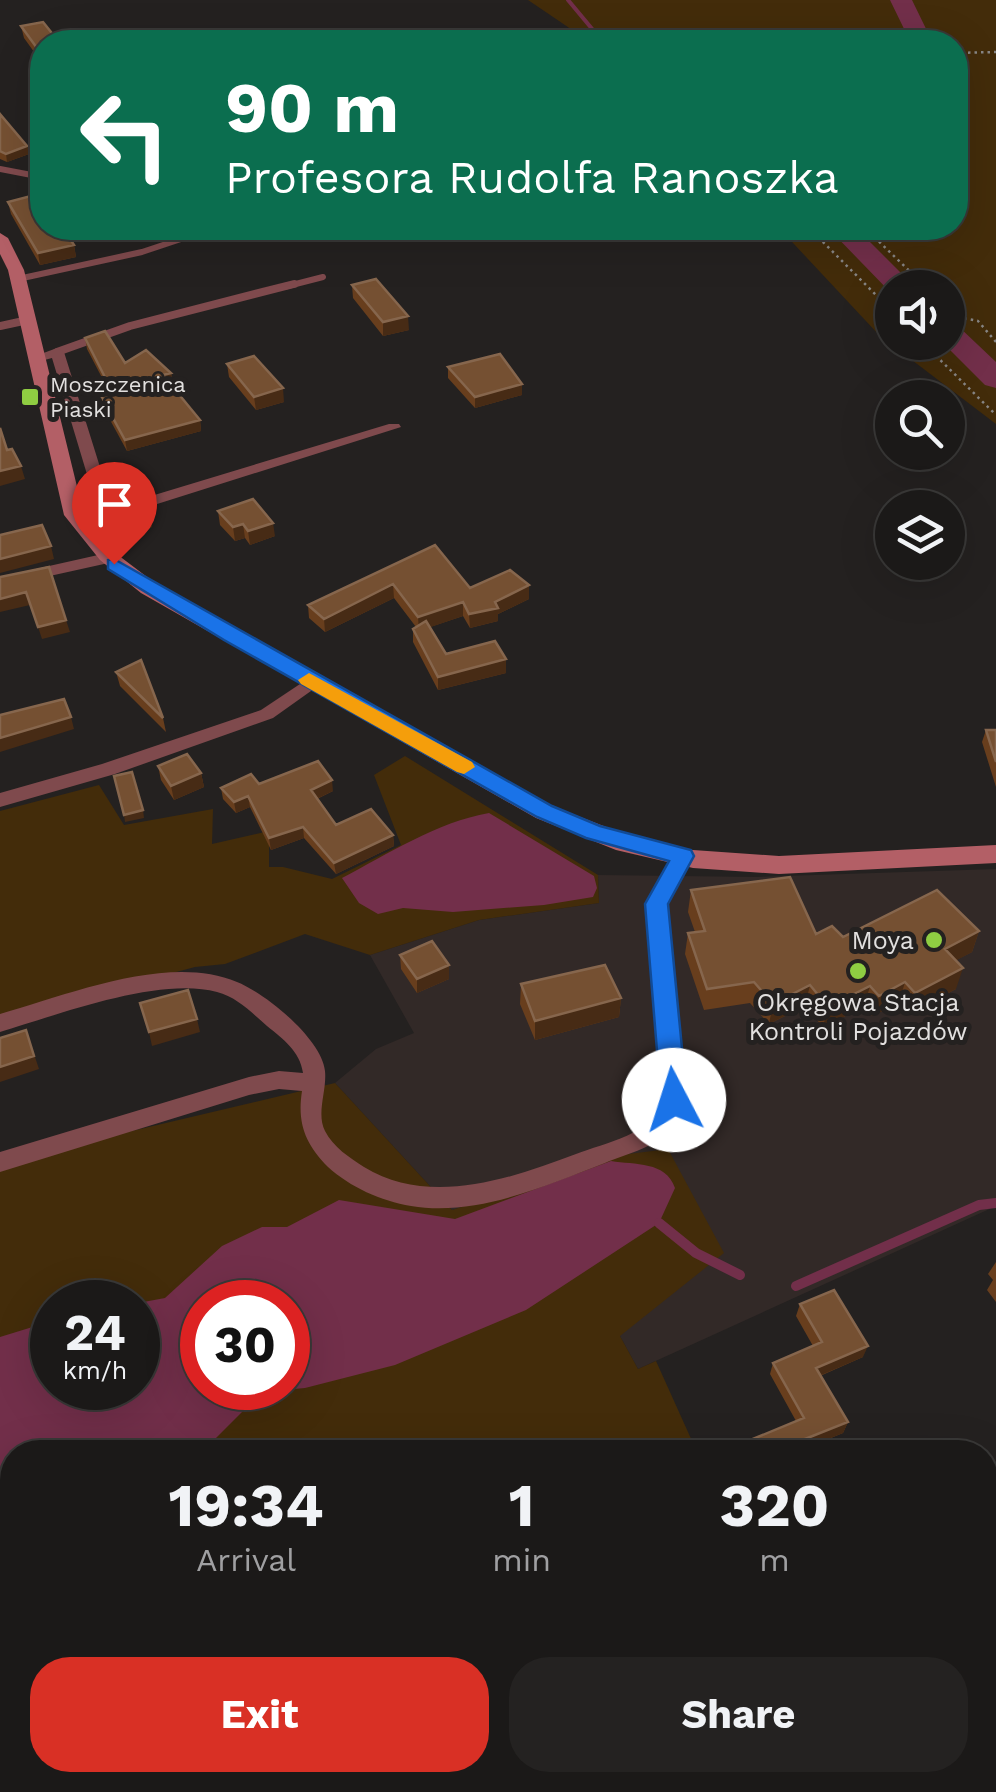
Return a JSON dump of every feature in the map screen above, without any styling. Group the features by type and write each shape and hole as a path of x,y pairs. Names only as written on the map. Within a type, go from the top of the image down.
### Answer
{"street":[{"path":"0,238 18,280 74,515 107,558 148,588 544,812 594,833 683,856 768,862 996,854"},
{"path":"37,358 57,352 104,501 114,508 129,508 394,426"},
{"path":"0,582 107,558"},
{"path":"0,800 108,769 267,714 312,682"},
{"path":"0,1023 94,998 186,980 233,988 309,1054 314,1070 310,1112 314,1132 354,1176 395,1192 431,1197 490,1192 654,1132 669,1117 674,1100 657,904"},
{"path":"0,1162 249,1086 279,1080 312,1083"}],"lane":[{"path":"0,169 30,175"},
{"path":"18,280 178,240"},
{"path":"57,352 130,326 324,277"},
{"path":"0,326 28,320"},
{"path":"657,904 683,856"}],"path":[{"path":"968,53 996,52"},
{"path":"821,240 875,293"},
{"path":"878,240 909,270"},
{"path":"965,319 978,321 996,342"},
{"path":"940,360 996,415"}],"shaded area":[{"path":"528,0 996,0 996,424 965,400 965,380 938,380 912,360 965,360 965,270 875,270 875,331 790,240 968,240 968,30 572,30"},
{"path":"405,756 598,875 599,903 479,920 370,955 305,934 225,964 195,967 0,1019 0,811 99,785 124,825 213,809 212,844 269,831 269,867 332,879 401,845 374,775"},
{"path":"489,813 594,876 597,888 593,897 544,905 453,912 403,908 378,914 359,903 342,878 432,831"},
{"path":"996,869 996,1206 638,1369 620,1336 504,1194 452,1210 335,1083 376,1049 414,1033 370,955 479,920 599,903 598,875 756,877"},
{"path":"335,1083 452,1210 621,1155 668,1149 724,1253 620,1336 638,1369 656,1361 692,1440 0,1440 0,1171 98,1139"},
{"path":"611,1161 657,1169 671,1179 675,1188 659,1223 526,1310 395,1365 310,1387 310,1280 185,1280 222,1246 262,1227 287,1227 339,1200 455,1219"},
{"path":"180,1284 180,1410 244,1410 214,1440 0,1440 0,1337 30,1328 30,1410 160,1410 160,1299"}],"building":[{"path":"43,22 49,30 30,30 30,38 21,26"},
{"path":"0,114 27,146 6,154 0,151"},
{"path":"30,196 30,239 8,202"},
{"path":"30,240 71,240 74,245 38,253"},
{"path":"376,279 408,316 383,322 352,285"},
{"path":"105,331 125,363 146,350 171,373 163,375 200,420 125,440 101,396 113,393 85,338"},
{"path":"500,354 522,384 475,397 448,367"},
{"path":"254,356 283,388 254,397 227,364"},
{"path":"0,428 7,450 12,449 21,466 0,471"},
{"path":"138,499 149,513 129,519 116,502"},
{"path":"253,499 273,523 248,531 243,524 233,527 218,511"},
{"path":"42,525 51,546 0,559 0,535"},
{"path":"435,545 470,588 510,570 529,585 495,602 498,608 469,614 463,602 418,617 393,584 324,619 308,605"},
{"path":"49,567 66,620 38,627 26,592 0,599 0,577"},
{"path":"426,621 446,654 495,641 506,659 438,677 413,629"},
{"path":"141,660 163,718 116,672"},
{"path":"64,699 71,717 0,738 0,715"},
{"path":"986,730 996,730 996,762"},
{"path":"187,754 201,773 171,786 158,766"},
{"path":"318,761 332,780 311,790 336,825 371,809 393,835 334,863 303,827 269,838 248,796 234,802 221,788 251,774 259,784"},
{"path":"132,772 143,810 124,815 114,776"},
{"path":"790,877 816,934 832,926 843,937 937,890 979,931 945,949 963,968 915,993 905,982 879,996 870,986 828,1007 810,985 773,1004 754,982 707,989 688,933 705,931 691,890"},
{"path":"432,941 449,965 417,979 400,955"},
{"path":"605,965 621,998 535,1021 521,984"},
{"path":"188,990 197,1019 149,1032 140,1003"},
{"path":"26,1030 34,1056 0,1067 0,1038"},
{"path":"834,1290 868,1346 816,1368 848,1422 803,1440 750,1440 804,1418 773,1363 822,1342 800,1304"}],"waterway":[{"path":"568,0 593,30"},
{"path":"901,0 916,30"},
{"path":"853,240 884,270"},
{"path":"965,349 996,379"},
{"path":"796,1286 979,1205 996,1203"},
{"path":"659,1223 696,1253 740,1275"}],"slow traffic":[{"path":"309,680 464,767"}],"place":[{"name":"Moszczenica Piaski","path":"30,397"},
{"name":"Moya","path":"934,940"},
{"name":"Okręgowa Stacja Kontroli Pojazdów","path":"858,971"}],"route":[{"path":"114,564 231,636 544,812 594,833 683,856 657,904 674,1100"}]}
